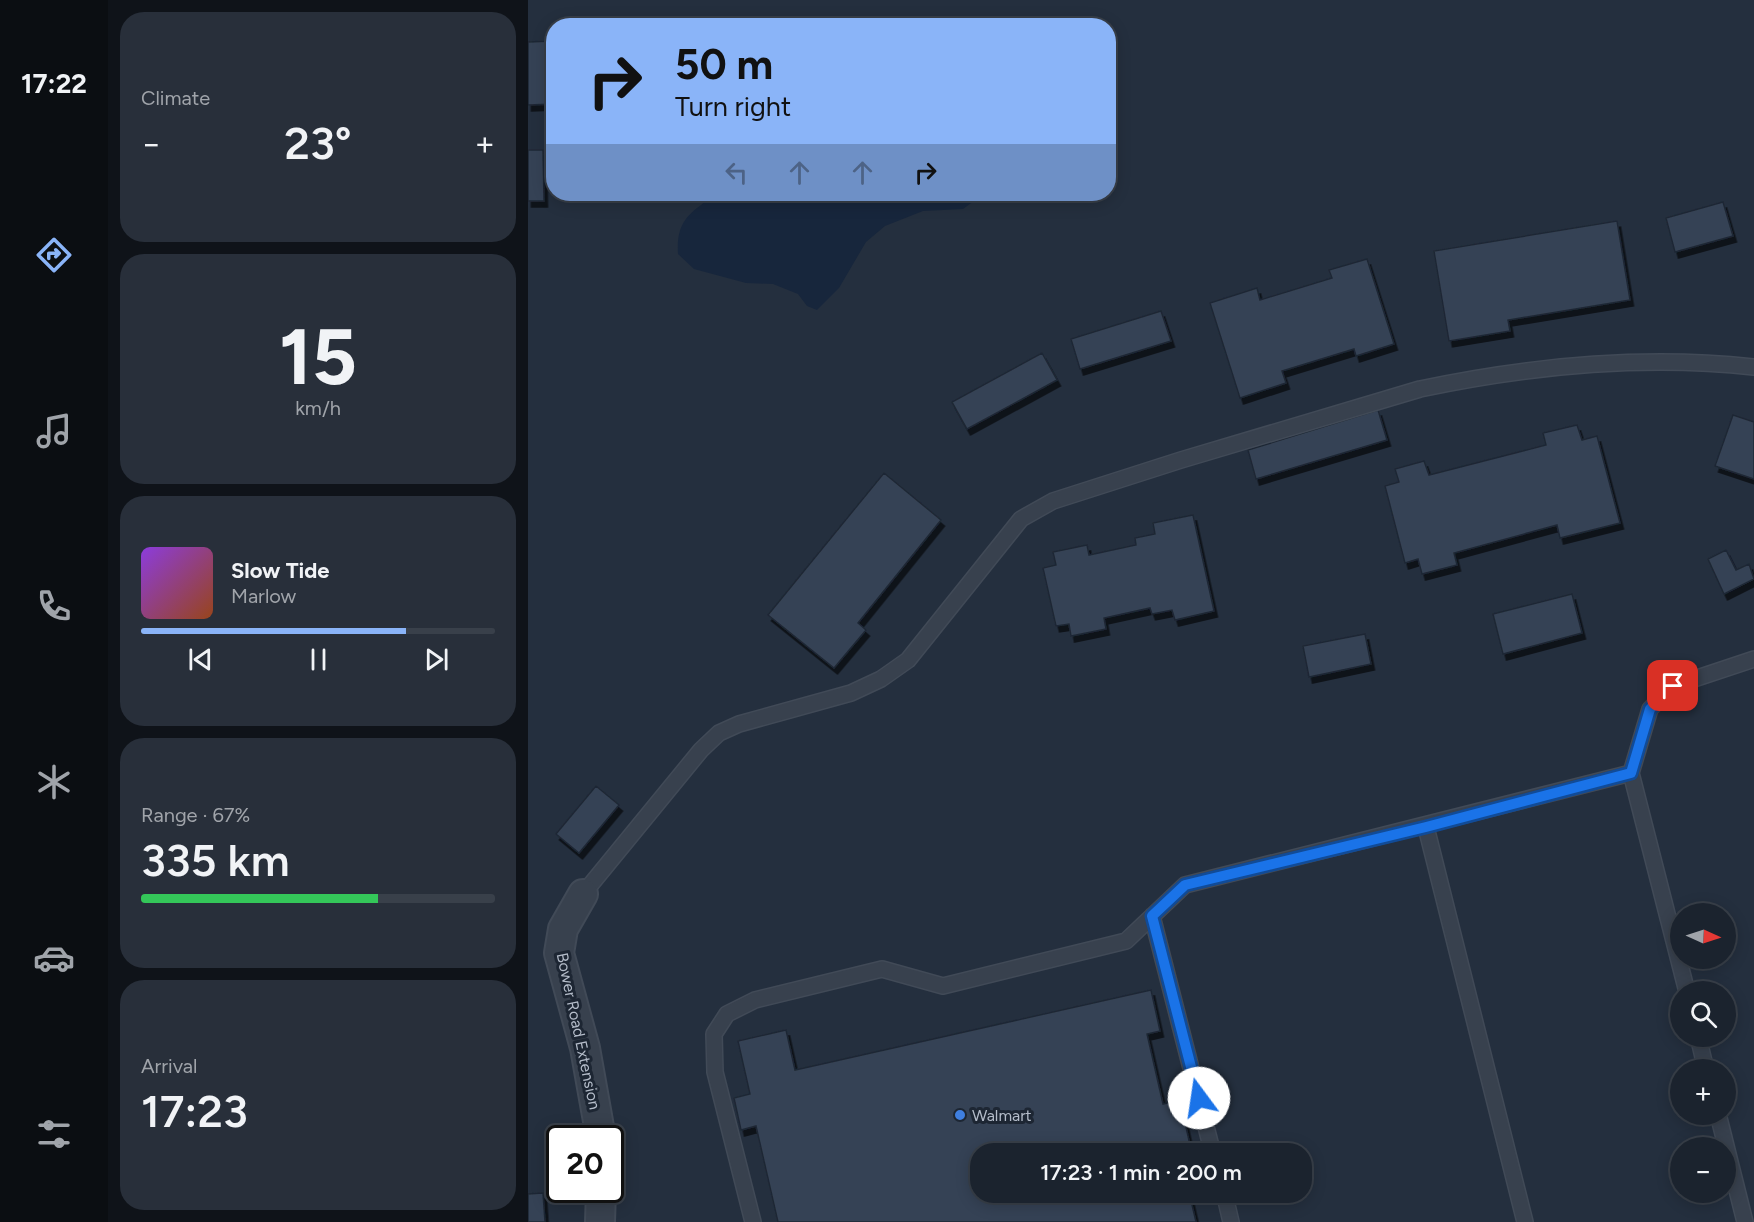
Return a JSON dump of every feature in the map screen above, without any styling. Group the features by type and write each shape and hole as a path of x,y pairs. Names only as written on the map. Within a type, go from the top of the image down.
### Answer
{"street":[{"name":"Bower Road Extension","path":"583,894 563,929 559,953 585,1048 598,1125"},
{"path":"600,1222 601,1203"}],"lane":[{"path":"583,894 701,750 719,733 739,724 851,693 908,660 997,546 1021,519 1053,501 1192,456 1420,389 1460,381 1545,369 1665,361 1754,367"},
{"path":"1684,981 1631,773 1650,709 1673,686 1754,659"},
{"path":"753,1222 715,1072 714,1034 727,1014 755,1000 882,969 943,986 1126,941 1185,885 1426,827 1631,773"},
{"path":"1426,827 1525,1222"},
{"path":"1152,916 1211,1143"},
{"path":"1721,1125 1745,1222"},
{"path":"1227,1203 1231,1222"}],"water":[{"path":"707,201 974,201 963,209 923,211 885,226 866,242 839,288 817,310 807,306 798,294 773,284 746,283 694,269 678,254 678,242 679,233 686,218"}],"building":[{"path":"546,41 546,104 528,105 528,42"},
{"path":"528,150 543,150 544,201 528,201"},
{"path":"1723,202 1733,236 1675,252 1666,218"},
{"path":"1617,221 1630,300 1508,320 1510,331 1449,341 1434,251"},
{"path":"1367,259 1394,344 1356,356 1354,349 1282,371 1286,383 1240,398 1210,303 1257,288 1260,300 1332,278 1329,270"},
{"path":"1161,311 1171,341 1080,369 1071,339"},
{"path":"1042,353 1057,380 967,429 952,402"},
{"path":"1378,410 1387,440 1256,479 1248,450"},
{"path":"1733,415 1754,422 1754,479 1715,466"},
{"path":"1577,425 1582,440 1597,436 1620,523 1560,538 1557,525 1454,553 1457,565 1422,574 1418,559 1405,563 1385,486 1399,482 1395,469 1424,461 1429,475 1546,445 1543,433"},
{"path":"884,473 941,520 858,623 866,630 834,668 768,615"},
{"path":"1193,515 1214,611 1175,620 1172,610 1152,614 1150,608 1104,618 1106,629 1071,636 1069,624 1056,626 1043,568 1056,565 1053,552 1087,545 1089,555 1136,545 1135,538 1155,534 1153,523"},
{"path":"1726,550 1736,570 1749,564 1754,579 1724,594 1708,559"},
{"path":"1572,594 1582,633 1503,654 1493,614"},
{"path":"1365,634 1371,664 1309,677 1303,646"},
{"path":"596,786 619,805 579,853 556,834"},
{"name":"Walmart","path":"1151,990 1160,1031 1147,1034 1163,1104 1180,1100 1190,1143 970,1143 970,1203 1192,1203 1196,1222 778,1222 756,1126 741,1130 734,1098 750,1094 738,1041 786,1030 795,1070"},
{"path":"543,1193 545,1222 528,1222 528,1194"}],"place":[{"name":"Walmart","path":"960,1115"}],"route":[{"path":"1199,1098 1152,916 1185,885 1426,827 1631,773 1650,709 1673,686"}]}
